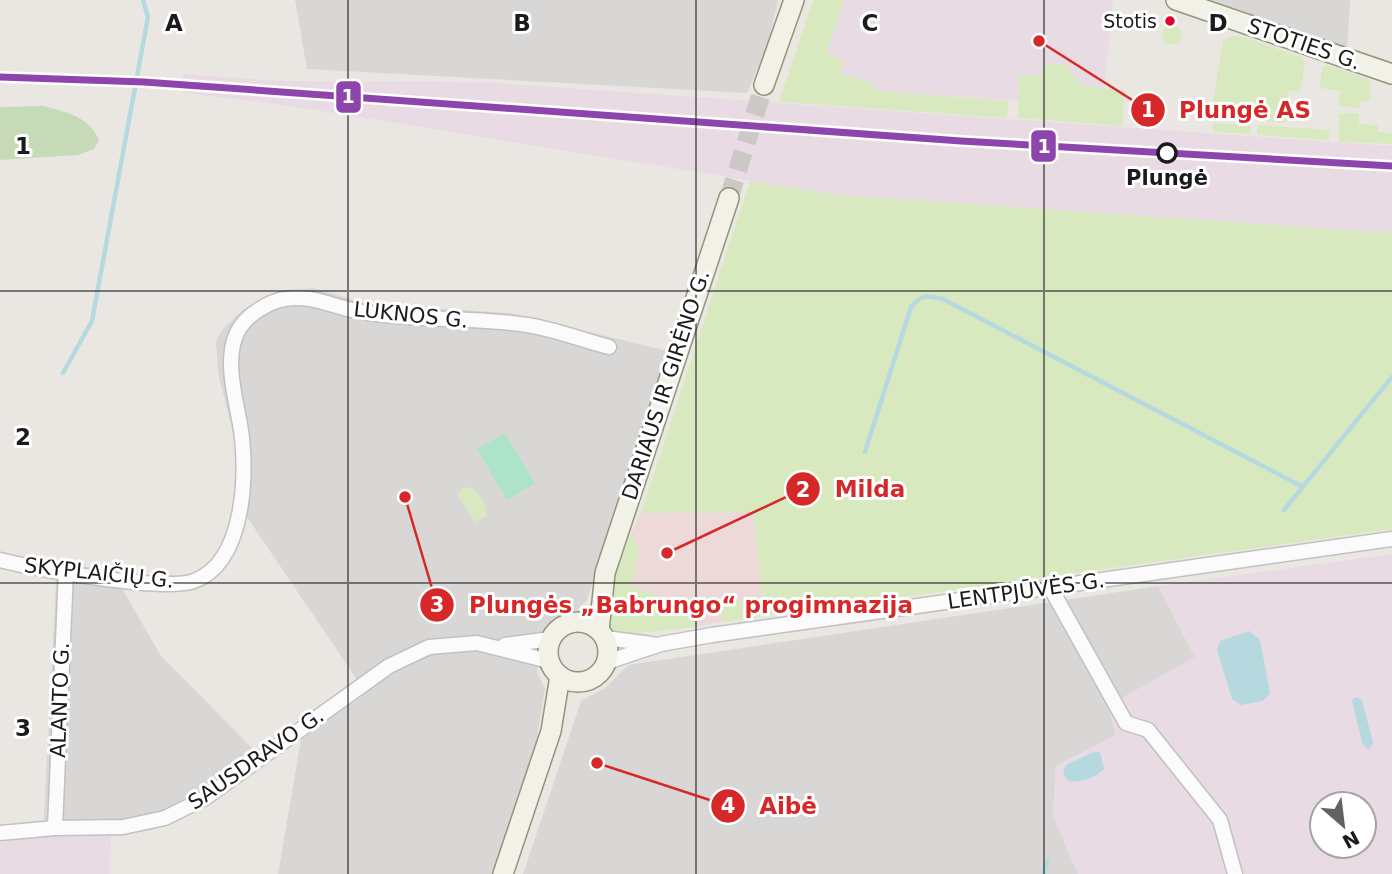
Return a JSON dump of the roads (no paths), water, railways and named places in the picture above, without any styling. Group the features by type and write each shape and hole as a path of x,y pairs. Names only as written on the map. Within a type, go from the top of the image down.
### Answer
{"main road":[{"path":"764,85 794,0"},
{"name":"STOTIES G.","path":"1176,0 1392,74"},
{"name":"DARIAUS IR GIRĖNO G.","path":"551,639 561,627 576,622 605,573 729,198"},
{"name":"DARIAUS IR GIRĖNO G.","path":"605,573 602,634 608,650 607,662"},
{"path":"576,622 591,625 602,634"},
{"path":"551,639 554,668 551,731"},
{"path":"503,874 551,731 580,682 596,676 607,662"},
{"path":"554,668 580,682"}],"street":[{"name":"LUKNOS G.","path":"232,344 242,324 264,307 285,299 317,299 356,311 404,317 527,325 609,347"},
{"name":"SKYPLAIČIŲ G.","path":"0,560 40,570 168,585 193,582 213,571 226,554 243,490 245,450 233,379 232,344"},
{"name":"LENTPJŪVĖS G.","path":"607,662 661,644 1392,539"},
{"name":"ALANTO G.","path":"55,828 66,571"},
{"path":"1050,587 1126,723 1147,730 1220,820 1235,874"},
{"name":"LENTPJŪVĖS G.","path":"602,634 661,644"},
{"name":"SAUSDRAVO G.","path":"0,833 55,828 123,827 165,818 205,798 404,657 441,644 497,646 551,639"},
{"name":"SAUSDRAVO G.","path":"497,646 554,668"}],"water":[{"path":"1249,631 1260,640 1270,693 1263,701 1241,705 1232,699 1217,650 1220,641"},
{"path":"1356,697 1362,700 1373,743 1368,750 1362,743 1352,700"},
{"path":"1093,752 1100,752 1104,769 1088,779 1068,781 1063,774 1066,765"}],"waterway":[{"path":"63,373 92,321 148,17 143,0"},
{"path":"865,452 911,307 929,296 943,299 1303,487"},
{"path":"1284,510 1392,377"},
{"path":"1044,874 1047,861"}],"tunnel":[{"path":"729,198 764,85"}],"place":[{"name":"Stotis","path":"1170,21"},
{"name":"Plungė AS","path":"1039,41"},
{"name":"Plungė","path":"1167,153"},
{"name":"Plungės „Babrungo“ progimnazija","path":"405,497"},
{"name":"Milda","path":"667,553"},
{"name":"Aibė","path":"597,763"}]}
